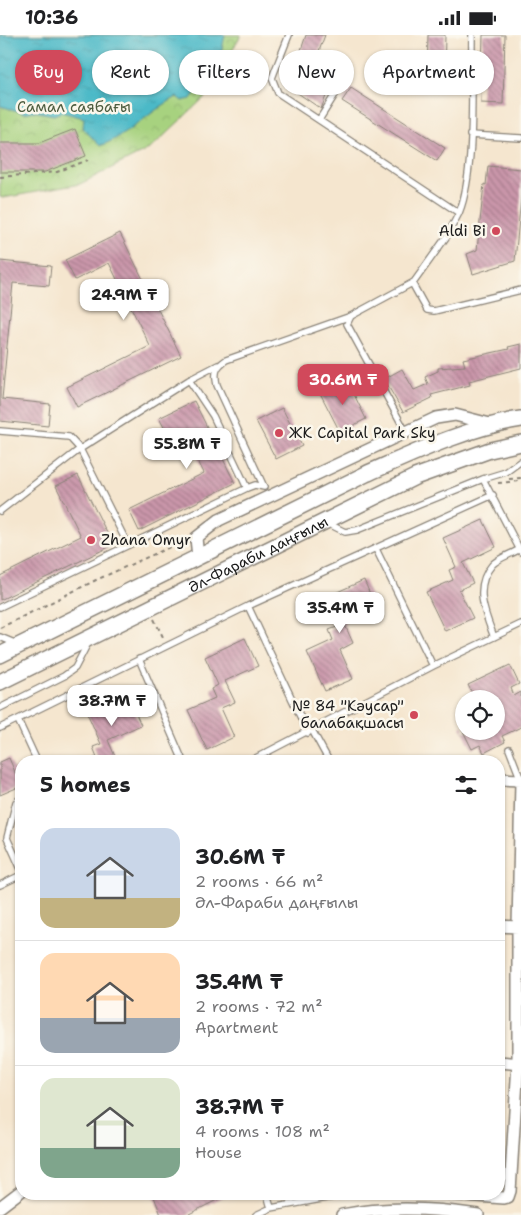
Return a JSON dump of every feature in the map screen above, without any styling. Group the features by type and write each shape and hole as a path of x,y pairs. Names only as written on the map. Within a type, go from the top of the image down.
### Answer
{"main road":[{"name":"Әл-Фараби даңғылы","path":"0,655 366,474 418,451 490,424 521,419"},
{"name":"Әл-Фараби даңғылы","path":"0,682 415,477 490,450 521,443"},
{"path":"254,529 265,551"}],"street":[{"path":"198,557 196,538 219,520 266,491 436,418 455,415 490,424"},
{"path":"505,779 521,780 518,927 520,1064 508,1197 505,1197"},
{"path":"505,926 518,927"},
{"path":"505,1063 520,1064"},
{"path":"0,1207 15,1196"},
{"path":"342,1215 392,1208 450,1211 478,1215"}],"lane":[{"path":"290,35 272,78 278,93 459,213"},
{"path":"0,511 80,449 189,380 226,360 352,315 412,283 448,236 465,199 470,135 472,35"},
{"path":"319,120 335,95"},
{"path":"470,135 521,137"},
{"path":"412,283 427,310 434,311 521,290"},
{"path":"352,315 347,325 406,432"},
{"path":"218,365 215,374 217,385 266,491"},
{"path":"189,380 213,416 247,488"},
{"path":"0,431 69,437 80,449 128,545"},
{"path":"326,522 345,532 357,530 506,472 521,461"},
{"path":"484,481 493,495 520,550 492,565 483,584 482,605 494,637"},
{"path":"0,607 247,488 255,485 266,491"},
{"path":"0,728 248,606 493,495"},
{"path":"376,549 433,666"},
{"path":"248,606 310,731 325,755"},
{"path":"262,755 433,666 521,624"},
{"path":"0,637 20,645"},
{"path":"0,708 76,668 91,637"},
{"path":"139,659 181,755"},
{"path":"18,720 34,755"},
{"path":"509,749 521,780"},
{"path":"15,806 7,838 15,856"},
{"path":"0,885 15,878"},
{"path":"269,1200 271,1208"},
{"path":"256,1215 271,1208 316,1200"}],"path":[{"path":"0,177 56,172 88,160"},
{"path":"484,481 521,481"},
{"path":"0,628 96,580 202,533"}],"green space":[{"name":"Самал саябағы","path":"0,35 241,35 233,50 179,50 179,95 207,95 151,148 80,184 0,197"}],"water":[{"path":"0,35 225,35 222,50 179,50 179,95 194,95 191,99 182,101 177,97 120,136 100,146 83,128 84,118 61,112 54,115 33,111 25,113 0,106"}],"building":[{"path":"306,35 325,35 319,50 301,50"},
{"path":"428,35 445,35 445,50 428,50"},
{"path":"483,35 505,35 503,104 481,103 481,95 494,95 494,50 483,50"},
{"path":"354,90 445,148 437,161 342,101 346,95 354,95"},
{"path":"301,95 326,95 321,109"},
{"path":"75,129 86,156 45,172 0,172 0,143 39,143"},
{"path":"488,166 521,169 521,197 515,261 473,274 467,254 477,250 484,184 486,185"},
{"path":"120,233 181,356 77,407 67,387 150,346 109,263 75,280 65,260"},
{"path":"0,261 51,266 49,286 13,283 2,399 50,404 48,426 0,421"},
{"path":"521,344 521,368 469,381 470,385 431,395 432,398 403,412 384,379 402,369 414,390 428,384 425,377 438,371 438,368 465,366 463,359 509,349 508,347"},
{"path":"347,380 366,419 340,432 320,393"},
{"path":"194,401 235,483 139,531 129,510 204,473 182,429 168,435 159,418"},
{"name":"ЖК Capital Park Sky","path":"282,408 302,446 276,459 256,421"},
{"name":"Zhana Omyr","path":"78,475 113,545 0,600 0,576 81,536 56,486"},
{"path":"483,520 496,547 463,563 473,583 459,590 473,618 445,631 426,592 453,580 449,570 456,567 443,538"},
{"path":"364,580 376,608 344,623 353,643 340,650 353,679 325,691 307,652 333,640 329,630 337,627 324,598"},
{"path":"245,638 258,666 225,681 235,702 221,708 234,737 207,750 188,710 215,698 211,689 218,685 205,657"},
{"path":"510,665 519,684 511,688 514,696 521,692 521,727 505,735 505,690 470,690 468,685"},
{"path":"128,697 141,725 108,740 114,755 96,755 93,747 101,744 88,715"},
{"path":"468,740 504,740 505,742 484,753 480,745 472,749"},
{"path":"9,758 15,772 15,789 0,795 0,762"},
{"path":"155,1200 217,1200 187,1215 161,1215"}],"place":[{"name":"Aldi Bi","path":"496,231"},
{"name":"ЖК Capital Park Sky","path":"279,433"},
{"name":"Zhana Omyr","path":"91,540"},
{"name":"№ 84 \"Кәусар\" балабақшасы","path":"414,715"}]}
